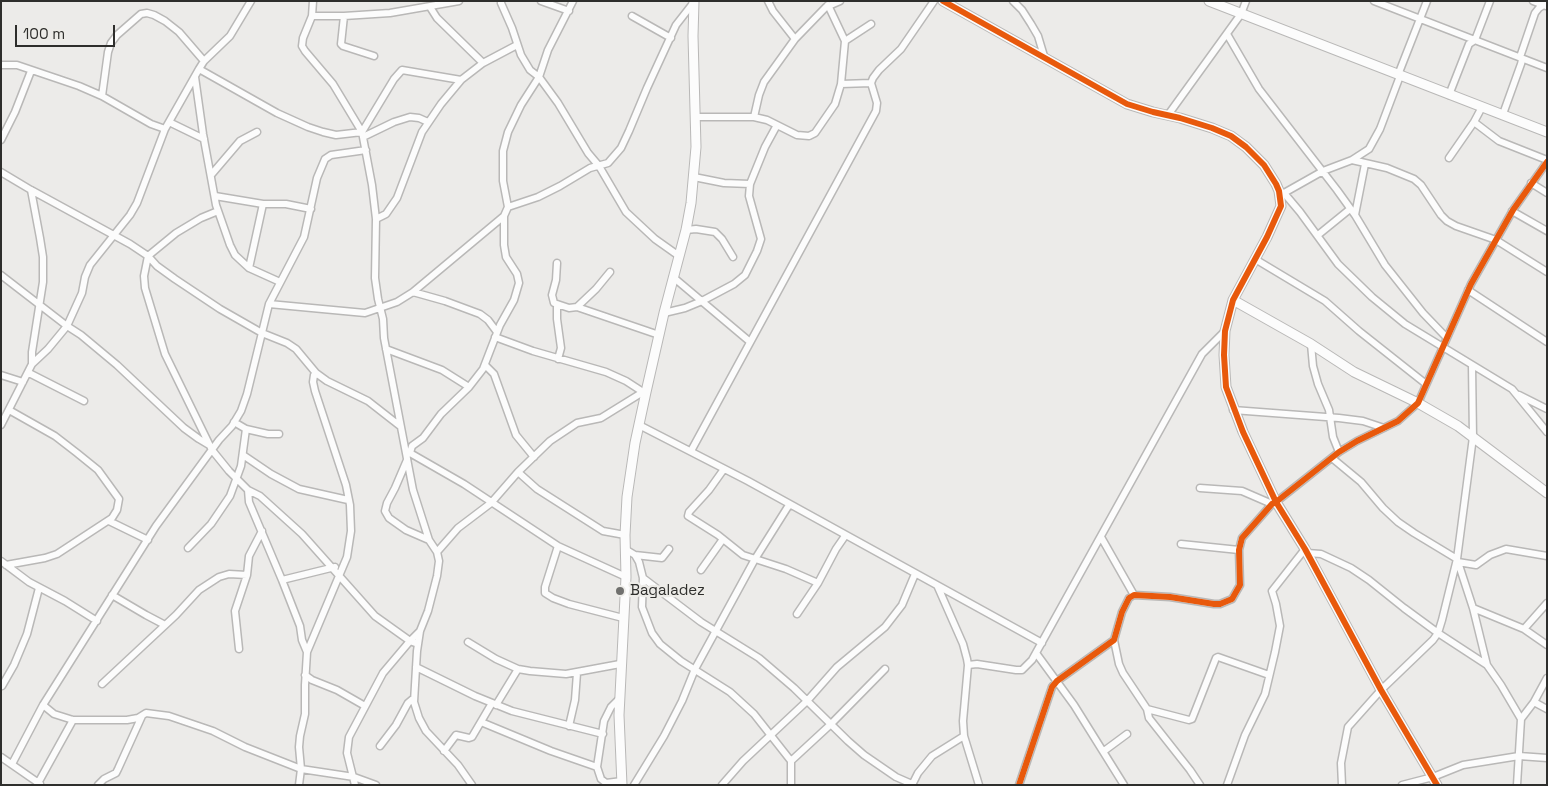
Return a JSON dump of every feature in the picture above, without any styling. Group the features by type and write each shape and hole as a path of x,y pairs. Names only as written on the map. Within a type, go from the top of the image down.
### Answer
{"street":[{"path":"32,364 66,326 82,292 90,265 130,215 137,203 167,125 204,61 230,36 250,1"},
{"path":"313,1 312,16 303,38 302,46 332,84 363,134 376,219 375,278 386,350 400,426 408,455 413,490 429,540 437,552 439,561 437,576 420,632 414,698 419,718 426,731 458,765 472,785"},
{"path":"312,16 390,13 459,1"},
{"path":"541,1 569,11"},
{"path":"429,540 400,526 389,518 385,511 387,503 412,446 423,438 441,414 469,387 485,365 496,335 514,300 519,283 517,274 510,266 506,257 504,245 504,216 508,207 503,180 503,151 514,117 539,77 548,50 573,1"},
{"path":"768,1 773,11 795,40"},
{"path":"754,117 764,82 795,40 825,5 840,1"},
{"path":"691,451 749,341 876,111 877,103 871,83 879,70 901,49 934,1"},
{"path":"943,1 1127,104 1212,128 1231,136 1246,147 1264,165 1282,192 1338,264 1372,298 1406,324 1512,389 1547,432"},
{"path":"1013,1 1022,10 1038,36 1044,56"},
{"path":"1209,1 1547,132"},
{"path":"1168,115 1241,14 1246,1"},
{"path":"1374,1 1547,68"},
{"path":"1282,192 1352,160 1369,149 1374,141 1427,1"},
{"path":"1449,95 1469,44 1475,40 1490,1"},
{"path":"1533,1 1546,4"},
{"path":"502,2 521,55 530,70 539,77 558,103 626,212 679,256"},
{"path":"508,207 538,197 580,173 608,163 621,148 676,25 694,2"},
{"path":"619,699 604,720 598,767 601,780 606,783 622,783 619,699 626,577 625,535 627,497 644,392 686,230 694,176 696,117 693,36 694,2"},
{"path":"1503,114 1521,64 1522,60 1520,57 1535,13 1538,8 1546,4"},
{"path":"696,117 754,117 777,124 797,135 809,136 815,134 835,104 841,84 845,41 825,5"},
{"path":"430,7 437,18 483,63"},
{"path":"102,96 111,43 117,35 141,14 154,15 165,21 179,32 204,61"},
{"path":"344,16 341,44 374,56"},
{"path":"632,16 671,38"},
{"path":"845,41 871,24"},
{"path":"1227,34 1260,89 1353,212 1386,265 1422,312 1447,338"},
{"path":"376,219 386,214 397,198 419,140 428,122 441,104 461,80 483,63 517,45"},
{"path":"1,65 17,65 79,86 102,96 151,124 167,125 204,139"},
{"path":"199,69 277,113 323,132 363,134 410,117 420,118 428,122"},
{"path":"363,134 394,79 402,70 461,80"},
{"path":"1,140 15,112 31,71"},
{"path":"195,76 204,139 218,211 233,252 249,268 280,282"},
{"path":"841,84 871,83"},
{"path":"1449,158 1482,107"},
{"path":"1200,785 1149,718 1146,709 1119,664 1114,640 1125,604 1129,598 1134,596 1170,597 1214,604 1226,603 1232,600 1240,585 1239,550 1242,538 1274,503 1339,452 1356,441 1398,421 1418,403 1468,290 1512,211 1547,161 1499,141 1474,122"},
{"path":"664,313 685,308 702,301 740,280 750,266 761,243 761,239 749,196 750,184 765,147 777,124"},
{"path":"211,174 240,141 257,132"},
{"path":"12,764 43,705 112,595 173,501 193,477 210,448 234,422 241,411 247,394 269,304 304,237 317,178 327,156 366,150"},
{"path":"1352,160 1396,171 1414,179 1421,185 1441,216 1447,221 1496,240 1547,272"},
{"path":"1318,236 1353,212 1365,164"},
{"path":"1,172 130,244 193,292 262,334 280,339 296,349 316,373 335,386 368,401 400,426"},
{"path":"694,176 724,183 750,184"},
{"path":"1531,183 1547,193"},
{"path":"1,425 32,364 32,352 40,306 43,282 43,257 31,190"},
{"path":"1282,192 1281,206 1233,300 1225,331 1226,387 1274,503 1306,551 1380,690 1435,781"},
{"path":"215,196 263,204 286,204 311,209"},
{"path":"249,268 263,204"},
{"path":"210,448 165,354 145,288 144,276 148,256 181,230 201,218 218,211"},
{"path":"1512,211 1547,232"},
{"path":"269,304 365,313 397,302 413,292 504,216"},
{"path":"686,230 696,229 714,232 722,239 733,257"},
{"path":"1255,259 1325,301 1359,331 1426,384"},
{"path":"557,263 552,299 558,304 569,308 578,307 659,335"},
{"path":"578,307 610,272"},
{"path":"1,275 66,326 81,335 117,365 184,428 210,448 248,490 260,496 289,522 375,616 410,641 418,644"},
{"path":"673,277 749,341"},
{"path":"1468,290 1547,342"},
{"path":"413,292 480,314 488,320 496,335 558,359 606,372 644,392"},
{"path":"1233,300 1311,344 1354,372 1418,403 1458,426 1547,493"},
{"path":"558,304 557,319 561,348 558,359"},
{"path":"968,665 1022,670 1032,660 1202,354 1225,331"},
{"path":"1311,344 1313,366 1330,417 1333,437 1339,452"},
{"path":"386,350 442,370 469,387"},
{"path":"485,365 494,374 516,435 534,457"},
{"path":"1342,785 1341,763 1348,727 1380,690 1438,633 1457,560 1473,438 1472,365"},
{"path":"29,373 84,401"},
{"path":"299,785 301,769 299,747 305,714 307,652 347,557 351,531 348,500 340,465 313,382 316,373"},
{"path":"1,375 23,382"},
{"path":"437,552 458,528 491,503 518,472 562,431 577,423 601,418 644,392"},
{"path":"1517,395 1547,409"},
{"path":"4,563 45,558 57,554 109,521 117,510 119,500 98,470 55,436 9,410"},
{"path":"1234,410 1330,417 1363,421 1384,428"},
{"path":"234,422 246,430 279,434"},
{"path":"639,425 691,451 1042,643"},
{"path":"188,548 211,524 230,496 238,480 246,430"},
{"path":"243,455 298,489 348,500"},
{"path":"408,455 464,484 558,546 626,577"},
{"path":"1332,458 1361,482 1398,522 1457,560 1476,565 1490,555 1506,549 1547,556"},
{"path":"724,469 710,490 688,512 688,516 723,539 735,550 755,559 786,568 818,583"},
{"path":"518,472 537,490 603,531 625,535"},
{"path":"1200,488 1242,491 1274,503"},
{"path":"248,490 249,502 294,609 307,652"},
{"path":"634,785 664,736 695,669 755,559 789,505"},
{"path":"109,521 148,540"},
{"path":"240,649 235,612 247,576 250,556 262,531"},
{"path":"797,614 846,536"},
{"path":"1101,537 1134,596"},
{"path":"701,570 723,539"},
{"path":"1181,544 1239,550"},
{"path":"558,546 545,587 545,593 569,604 623,618"},
{"path":"625,549 635,555 662,558 669,549"},
{"path":"1306,551 1321,554 1351,568 1438,633 1487,665"},
{"path":"1226,785 1241,743 1264,694 1270,675 1280,626 1272,591 1306,551"},
{"path":"635,555 643,578 642,608 652,634 669,652 730,692 754,714 791,761 791,785"},
{"path":"1457,560 1473,608 1487,665 1521,719 1517,785"},
{"path":"4,563 39,588 65,601 97,621"},
{"path":"282,580 343,565"},
{"path":"102,684 166,625 199,590 219,577 229,574 247,576"},
{"path":"722,785 743,761 807,701 837,667 890,621 902,605 915,574"},
{"path":"643,578 716,631 760,658 848,742 881,767 912,785 918,773 932,756 964,736"},
{"path":"937,585 963,644 968,665 963,721 964,736 979,785"},
{"path":"2,686 14,665 27,634 39,588"},
{"path":"112,595 166,625"},
{"path":"1524,630 1547,603"},
{"path":"1473,608 1524,630 1547,644"},
{"path":"354,781 347,753 347,744 355,724 383,674 410,641 420,632"},
{"path":"1019,785 1049,695 1057,681 1114,640"},
{"path":"468,642 496,659 518,669 566,674 620,664"},
{"path":"1036,653 1057,681 1124,785"},
{"path":"1146,709 1189,720 1192,719 1218,657 1270,675"},
{"path":"416,667 512,711 603,734"},
{"path":"444,751 456,735 472,737 518,669"},
{"path":"791,761 830,725 884,669"},
{"path":"569,726 577,673"},
{"path":"305,676 337,690 365,706"},
{"path":"1521,719 1534,702 1547,678"},
{"path":"380,746 396,725 408,703 414,698"},
{"path":"1534,702 1547,709"},
{"path":"43,705 54,714 73,720 128,720 138,718 146,713 157,713 193,723 301,769 376,785"},
{"path":"98,785 104,779 116,773 142,715"},
{"path":"1,757 39,784 73,720"},
{"path":"482,722 551,751 598,767"},
{"path":"1104,752 1127,734"},
{"path":"1402,785 1435,781 1463,765 1519,756 1547,758"}],"cycle path":[{"path":"943,1 1127,104 1180,118 1231,136 1246,147 1264,165 1276,184 1281,206 1267,237 1233,300 1225,331 1226,387 1243,432 1276,502 1305,549 1381,690 1437,785"},
{"path":"1019,785 1052,687 1057,681 1114,640 1122,612 1129,598 1134,595 1170,597 1214,604 1220,604 1232,599 1240,585 1239,550 1242,538 1272,504 1339,452 1398,421 1418,403 1471,284 1513,210 1547,162"}],"place":[{"name":"Bagaladez","path":"620,591"}]}
